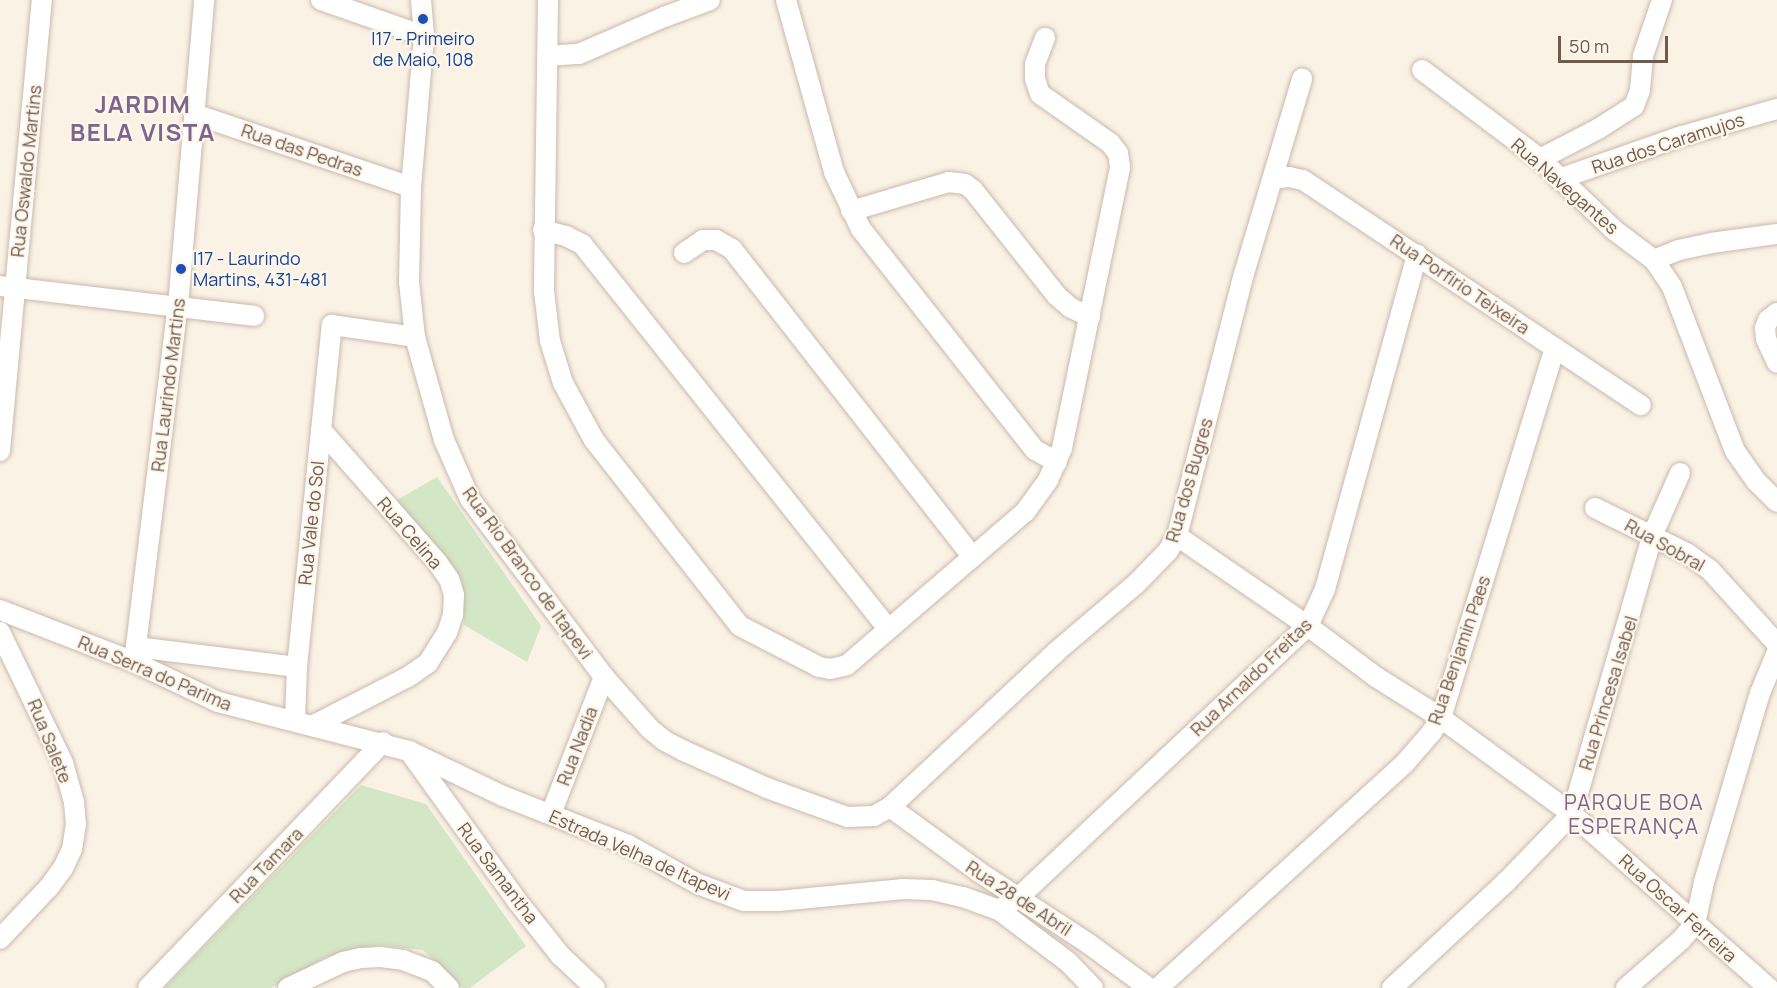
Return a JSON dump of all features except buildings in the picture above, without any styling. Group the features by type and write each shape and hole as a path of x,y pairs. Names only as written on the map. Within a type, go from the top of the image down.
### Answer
{"street":[{"name":"Rua Oswaldo Martins","path":"0,450 7,286 42,0"},
{"name":"Rua Laurindo Martins","path":"135,655 178,306 204,0"},
{"path":"321,0 424,36"},
{"name":"Rua Rio Branco de Itapevi","path":"421,0 424,36 411,187 409,282 415,338 444,440 470,499 604,677 650,729 665,741 767,788 847,817 874,816 890,807"},
{"path":"548,0 543,230 546,316 556,362 572,403 594,440 740,626 819,666 830,669 847,664 1025,512 1037,497 1057,462 1068,427 1120,160 1110,143 1040,94 1035,79 1035,64 1045,38"},
{"path":"547,56 579,54 662,8 710,0"},
{"path":"786,0 834,172 851,211 873,246 1035,450 1057,462"},
{"path":"1540,159 1598,129 1634,106 1640,90 1643,56 1662,0"},
{"name":"Rua Navegantes","path":"1422,70 1540,159 1614,230 1654,260 1672,287 1736,451 1757,482 1777,502"},
{"name":"Rua dos Bugres","path":"890,807 1056,652 1136,584 1168,550 1177,536 1243,278 1302,79"},
{"name":"Rua dos Caramujos","path":"1559,179 1682,136 1777,109"},
{"name":"Rua das Pedras","path":"194,114 411,187"},
{"name":"Rua Porfirio Teixeira","path":"1274,179 1289,177 1303,180 1641,405"},
{"path":"851,211 949,182 964,184 973,190 1057,296 1071,308 1090,317"},
{"path":"543,230 566,236 582,244 888,629"},
{"path":"1654,260 1679,250 1711,243 1777,234"},
{"path":"684,254 696,242 703,240 716,240 732,249 973,557"},
{"name":"Rua Arnaldo Freitas","path":"999,910 1019,897 1308,626 1324,589 1417,254"},
{"path":"7,286 254,316"},
{"path":"1777,313 1768,320 1765,328 1766,339 1777,363"},
{"name":"Rua Vale do Sol","path":"295,721 297,667 332,325 415,338"},
{"name":"Rua Benjamin Paes","path":"1158,988 1405,763 1419,749 1441,718 1555,348"},
{"name":"Rua Celina","path":"314,725 408,677 428,663 447,633 453,614 454,595 449,579 438,563 321,430"},
{"name":"Rua Princesa Isabel","path":"1392,988 1507,880 1572,814 1652,537 1680,473"},
{"name":"Rua Sobral","path":"1595,508 1688,554 1710,570 1777,644"},
{"name":"Rua Oscar Ferreira","path":"1177,536 1308,626 1376,677 1441,718 1572,814 1769,988"},
{"name":"Rua Serra do Parima","path":"0,610 135,655 218,702 383,742"},
{"name":"Rua Salete","path":"0,632 63,763 74,802 76,824 72,849 63,868 43,895 0,939"},
{"path":"1626,988 1681,940 1695,924 1704,882 1760,693 1777,652"},
{"path":"135,655 297,667"},
{"name":"Rua Nadia","path":"550,814 604,677"},
{"name":"Estrada Velha de Itapevi","path":"383,742 409,751 503,796 628,845 698,884 744,901 778,901 903,889 932,890 963,897 999,910 1068,962 1093,988"},
{"name":"Rua Tamara","path":"148,988 383,742"},
{"name":"Rua Samantha","path":"409,751 518,902 560,955 595,988"},
{"name":"Rua 28 de Abril","path":"890,807 979,872 1019,897 1149,988"},
{"path":"288,988 344,962 361,957 403,960 432,971 449,988"}],"green space":[{"path":"437,477 541,626 527,662 464,625 462,580 395,501"},
{"path":"361,785 426,804 526,946 470,988 463,988 423,950 379,945 326,957 271,988 164,988"}],"place":[{"name":"I17 - Primeiro de Maio, 108","path":"423,19"},
{"name":"I17 - Laurindo Martins, 431-481","path":"181,269"}],"district":[{"name":"JARDIM BELA VISTA","path":"143,118"},
{"name":"PARQUE BOA ESPERANÇA","path":"1634,814"}]}
